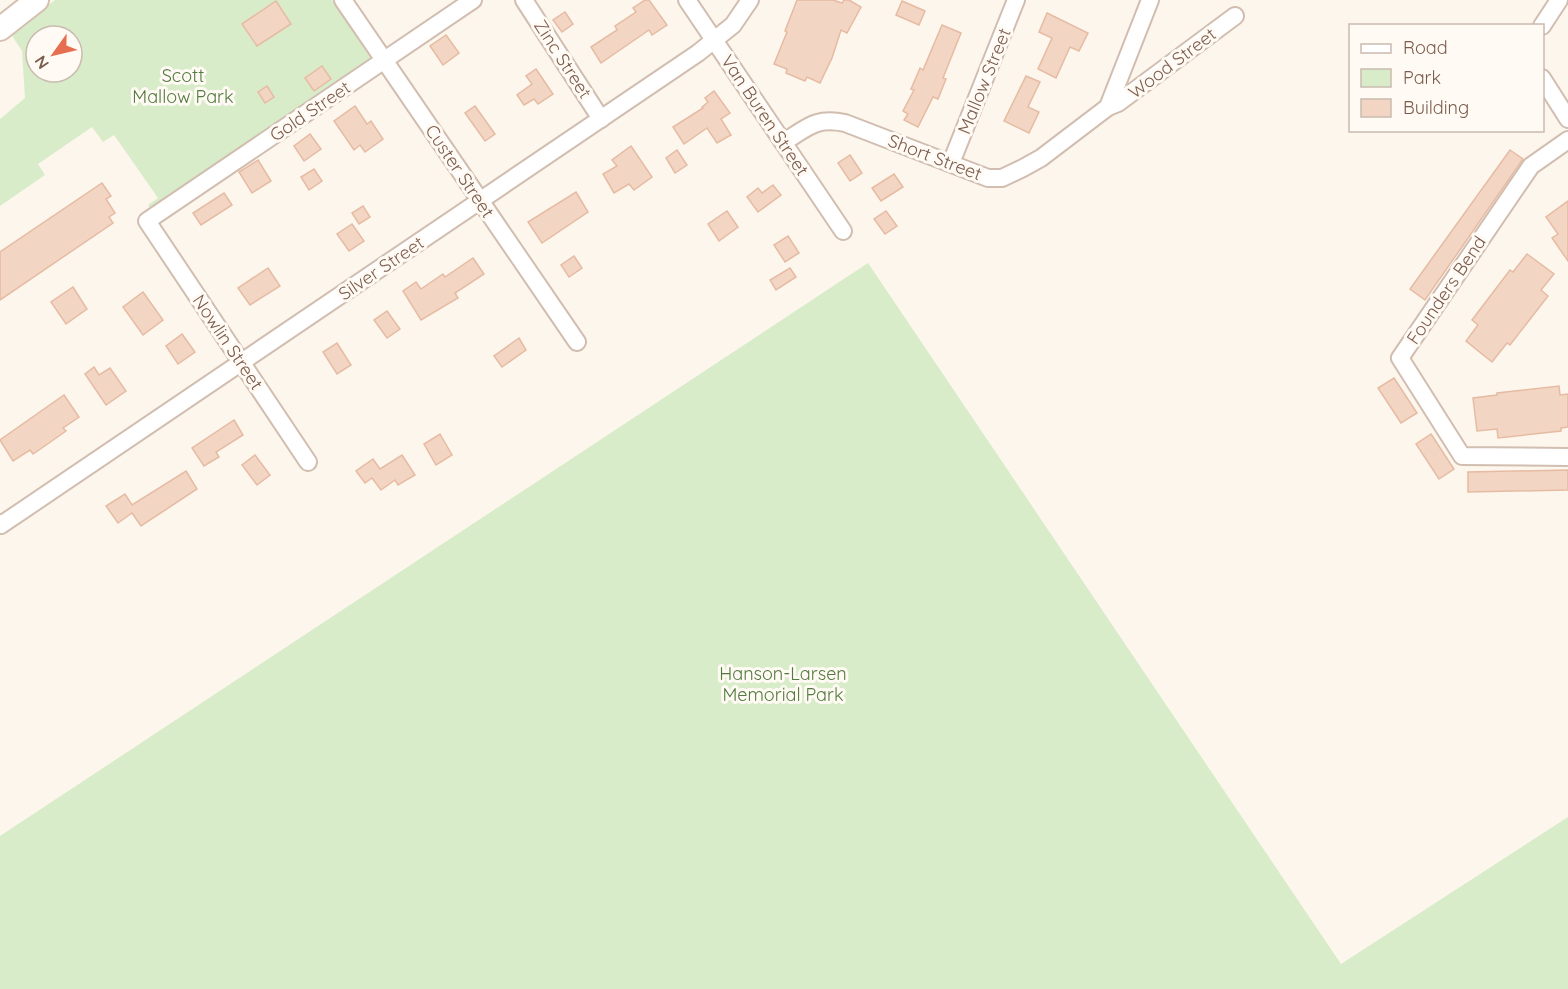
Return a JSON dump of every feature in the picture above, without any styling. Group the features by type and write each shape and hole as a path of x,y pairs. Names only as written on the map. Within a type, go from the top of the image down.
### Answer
{"main road":[{"path":"0,29 37,0"}],"street":[{"name":"Custer Street","path":"344,0 577,342"},
{"name":"Gold Street","path":"147,221 473,0"},
{"name":"Zinc Street","path":"524,0 601,119"},
{"name":"Van Buren Street","path":"687,0 843,231"},
{"name":"Silver Street","path":"1,524 698,53 733,25 750,0"},
{"name":"Mallow Street","path":"951,163 1016,0"},
{"path":"1107,107 1150,0"},
{"path":"1543,24 1558,0"},
{"name":"Wood Street","path":"1107,107 1119,103 1235,16"},
{"path":"1544,81 1568,119"},
{"name":"Short Street","path":"784,142 821,120 832,120 988,178 1002,178 1041,158 1107,107"},
{"name":"Founders Bend","path":"1568,140 1531,166 1400,358 1462,456 1568,457"},
{"name":"Nowlin Street","path":"147,221 309,462"}],"green space":[{"name":"Scott Mallow Park","path":"55,0 332,0 372,60 152,211 148,205 158,198 114,135 103,142 92,127 38,164 45,175 0,206 0,119 25,98 24,84 84,84 84,24 24,24 24,82 22,51 11,34"},
{"name":"Hanson-Larsen Memorial Park","path":"868,263 1341,964 1568,817 1568,989 0,989 0,836"}],"building":[{"path":"649,0 667,25 652,35 649,30 601,63 591,47 617,30 615,26 636,12 633,8"},
{"path":"797,0 833,0 842,3 844,0 849,0 861,7 847,33 841,30 832,58 820,83 807,77 805,81 786,73 787,69 774,64"},
{"path":"276,1 291,24 257,46 242,24"},
{"path":"902,1 925,11 919,25 896,15"},
{"path":"565,12 573,24 562,32 553,20"},
{"path":"1047,13 1088,33 1079,51 1070,47 1056,78 1038,69 1052,38 1039,32"},
{"path":"942,25 961,33 943,78 946,79 938,99 933,97 918,127 904,120 908,114 903,111 914,90 911,89 920,68 923,70"},
{"path":"446,35 459,53 443,65 430,46"},
{"path":"322,66 331,79 314,91 305,78"},
{"path":"536,69 553,94 538,104 534,99 524,105 517,95 532,84 526,76"},
{"path":"1026,76 1040,82 1028,107 1039,112 1029,133 1004,121"},
{"path":"267,86 274,97 265,103 258,92"},
{"path":"714,91 730,113 721,119 731,135 717,143 707,128 684,144 673,127 703,108 708,102 705,98"},
{"path":"355,106 367,124 371,121 383,139 365,152 360,145 354,150 334,121"},
{"path":"475,106 495,134 485,141 465,113"},
{"path":"310,134 321,149 304,161 294,146"},
{"path":"631,146 652,177 634,190 629,184 614,193 603,174 617,166 612,160"},
{"path":"677,150 687,165 675,173 666,158"},
{"path":"1510,150 1523,159 1425,300 1410,289"},
{"path":"850,155 862,173 850,181 838,163"},
{"path":"258,160 271,181 252,193 239,172"},
{"path":"314,169 322,181 309,190 301,177"},
{"path":"894,174 903,187 881,201 872,188"},
{"path":"102,183 111,196 106,199 115,213 109,217 113,223 0,300 0,252"},
{"path":"773,185 781,195 758,212 747,197 758,188 762,193"},
{"path":"576,192 588,212 542,243 528,222"},
{"path":"224,193 232,205 201,225 193,213"},
{"path":"1568,201 1568,261 1552,238 1558,234 1546,217"},
{"path":"363,206 370,217 359,224 352,213"},
{"path":"727,211 738,227 719,241 708,224"},
{"path":"886,211 897,226 885,234 874,219"},
{"path":"352,224 364,241 349,251 337,234"},
{"path":"788,236 799,253 785,262 774,245"},
{"path":"1527,254 1554,274 1541,290 1548,296 1510,345 1507,343 1492,362 1466,341 1478,325 1472,320 1510,270 1513,272"},
{"path":"574,256 582,268 569,277 561,265"},
{"path":"473,258 484,274 455,293 458,298 421,320 403,291 416,282 421,289 443,274 445,277"},
{"path":"268,268 280,286 250,305 238,288"},
{"path":"790,268 796,277 776,290 770,280"},
{"path":"73,287 87,309 66,324 51,302"},
{"path":"143,292 163,320 143,335 123,307"},
{"path":"387,311 400,329 387,338 374,320"},
{"path":"182,334 195,352 178,364 166,346"},
{"path":"519,338 526,350 502,367 494,356"},
{"path":"337,343 351,365 337,374 323,352"},
{"path":"94,367 99,375 110,368 126,391 106,405 85,374"},
{"path":"1394,378 1417,413 1401,423 1378,388"},
{"path":"1559,386 1560,395 1568,394 1568,427 1561,428 1561,431 1498,438 1497,429 1477,431 1473,398"},
{"path":"64,395 79,417 63,428 66,431 33,454 30,450 13,461 0,440"},
{"path":"234,420 243,435 216,452 219,457 204,466 192,448"},
{"path":"440,434 452,455 436,465 424,444"},
{"path":"1431,434 1454,469 1439,479 1416,444"},
{"path":"255,455 270,475 257,485 242,465"},
{"path":"402,455 415,475 398,485 395,480 381,490 372,478 365,483 356,471 373,459 380,469"},
{"path":"1568,470 1568,490 1468,492 1468,472"},
{"path":"186,471 197,489 141,526 132,513 118,523 106,506 125,494 132,505"}]}
